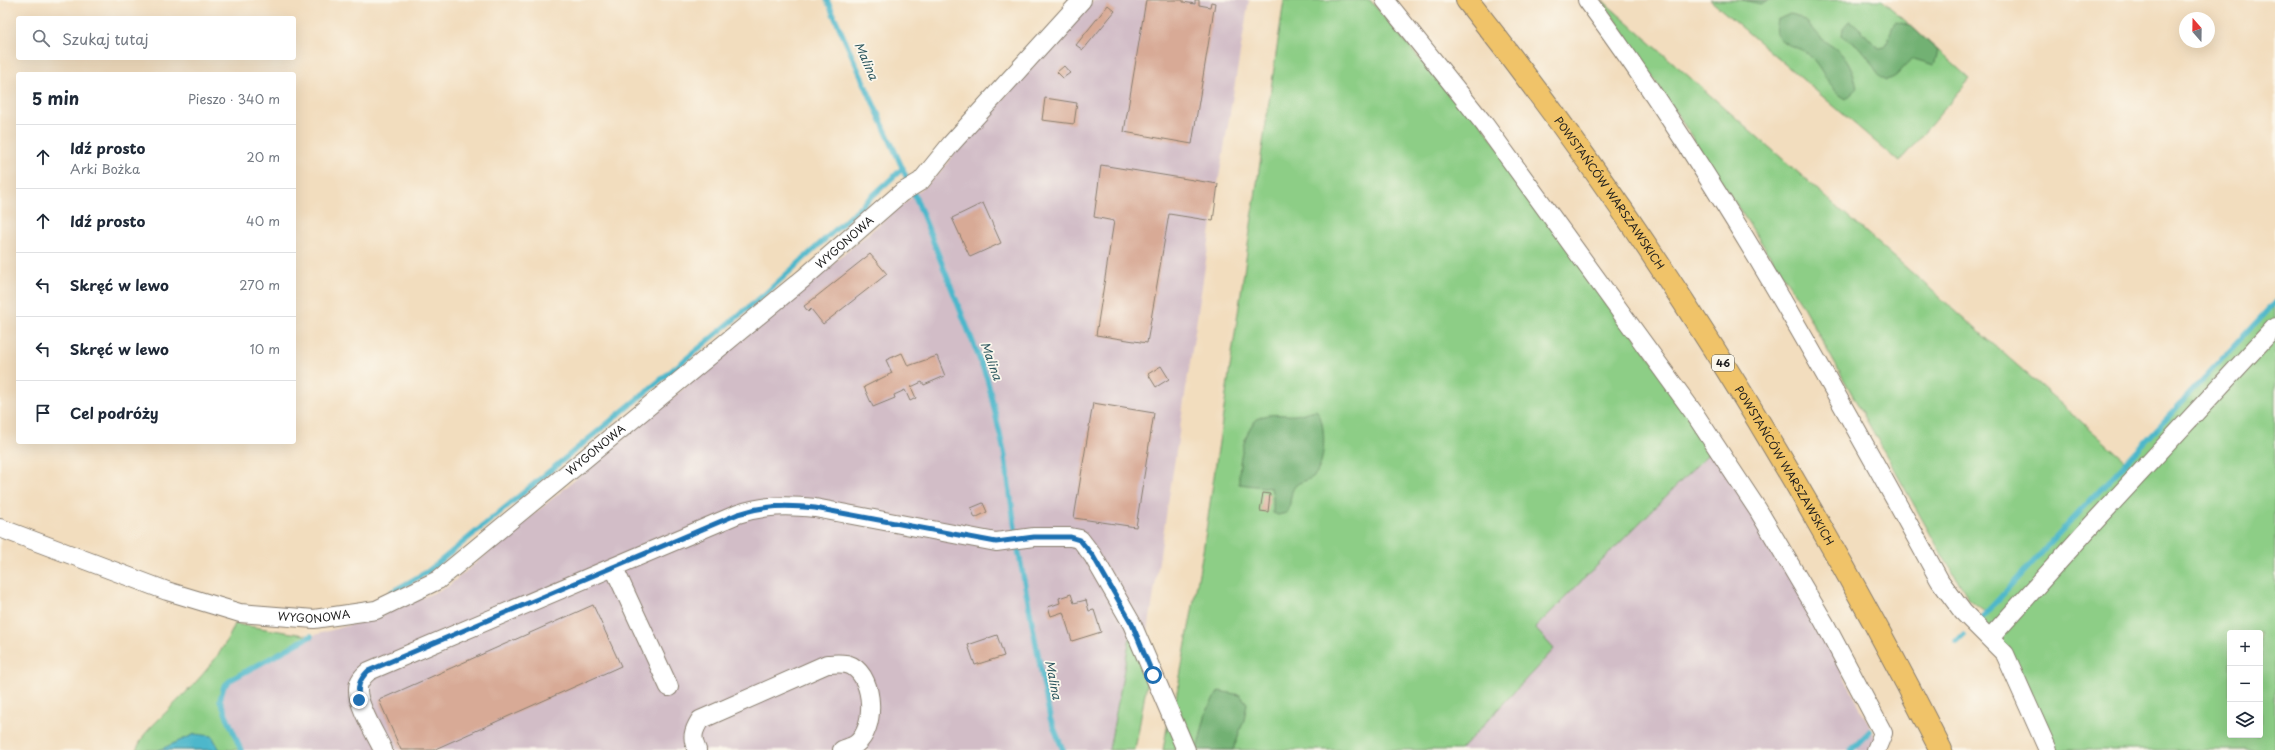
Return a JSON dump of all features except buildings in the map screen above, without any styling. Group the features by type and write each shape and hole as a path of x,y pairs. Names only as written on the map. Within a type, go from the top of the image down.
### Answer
{"main road":[{"name":"POWSTAŃCÓW WARSZAWSKICH","path":"1467,0 1518,66 1621,208 1702,330 1815,517 1891,654 1941,750"}],"street":[{"name":"WYGONOWA","path":"0,528 167,591 240,613 314,619 376,610 438,580 804,278 902,193 921,181 951,144 1082,0"},
{"path":"1385,0 1490,131 1694,413 1758,510 1824,622 1883,733 1876,750"},
{"path":"1587,0 1702,168 1784,300 1940,581 1963,612 2005,654 2048,750"},
{"path":"1990,638 2113,500 2275,327"},
{"path":"383,750 359,700 358,689 361,678 368,671 614,568 738,514 769,506 788,505 815,508 996,542 1034,537 1070,537 1080,540 1093,556 1132,624 1186,750"},
{"path":"614,568 669,687"},
{"path":"697,750 693,740 693,735 700,720 827,664 841,663 852,666 862,676 869,688 870,712 861,738 852,748"}],"shaded area":[{"path":"1093,0 1249,0 1218,184 1148,631 1132,625 1109,750 241,750 220,700 224,686 232,679 311,636 380,616 447,587 925,186 943,169 956,150"},
{"path":"1715,447 1758,510 1882,750 1460,750 1554,649 1534,628"}],"green space":[{"path":"1284,0 1370,0 1447,92 1456,89 1715,447 1535,628 1554,649 1460,750 1163,750 1168,722 1176,698 1203,551"},
{"path":"1602,0 2126,461 2275,302 2275,750 2048,750 2014,672 1975,624 1986,612 1969,599 1941,553 1801,303"},
{"path":"1710,0 1882,0 1970,79 1899,162"},
{"path":"1742,0 1768,0 1761,4"},
{"path":"1790,14 1804,20 1823,40 1844,57 1853,73 1857,89 1846,99 1834,90 1808,54 1784,42 1777,35 1775,29 1777,20"},
{"path":"1849,21 1858,27 1879,48 1885,47 1892,28 1896,22 1910,25 1938,51 1934,65 1914,59 1898,74 1891,79 1886,80 1879,74 1863,51 1842,36 1843,28"},
{"path":"1316,410 1322,423 1324,443 1321,463 1314,476 1295,486 1291,495 1287,513 1278,515 1273,513 1273,496 1271,488 1239,484 1239,468 1245,439 1254,423 1263,416 1295,415"},
{"path":"235,624 311,636 232,679 224,686 220,700 241,750 136,750 144,735 210,666 228,639"},
{"path":"1131,632 1148,677 1135,750 1109,750"},
{"path":"1219,691 1240,695 1247,703 1244,720 1233,750 1197,750 1207,709"}],"water":[{"path":"195,734 212,736 220,750 159,750"}],"waterway":[{"name":"Malina","path":"827,0 918,203 987,378 1004,451 1018,549 1050,718 1063,750"},
{"path":"392,592 427,572 766,293 903,168"},
{"path":"1982,617 2275,302"},
{"path":"1957,642 1964,635"},
{"path":"241,750 220,700 224,686 232,679 311,636"},
{"path":"1851,750 1870,731"}],"route":[{"path":"359,700 358,689 361,678 368,671 614,568 738,514 769,506 788,505 815,508 996,542 1034,537 1070,537 1080,540 1093,556 1132,624 1153,675"}]}
